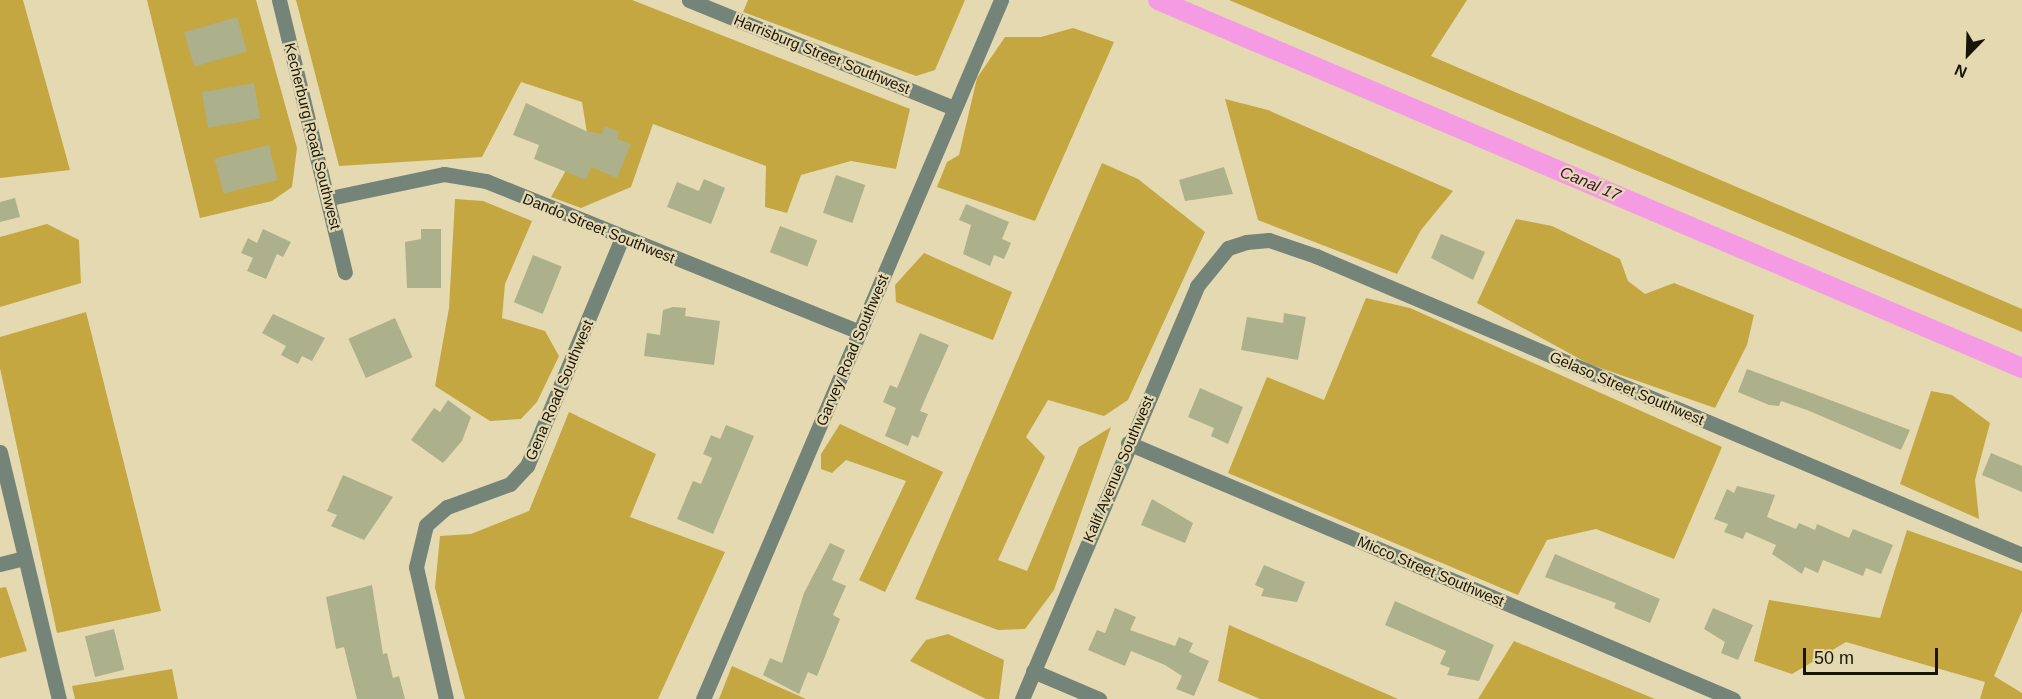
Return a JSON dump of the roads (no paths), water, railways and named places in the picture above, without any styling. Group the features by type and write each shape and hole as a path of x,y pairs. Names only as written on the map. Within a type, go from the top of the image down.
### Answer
{"street":[{"name":"Kecherburg Road Southwest","path":"279,0 330,198 345,272"},
{"name":"Harrisburg Street Southwest","path":"689,0 954,108"},
{"name":"Garvey Road Southwest","path":"703,699 1001,0"},
{"name":"Dando Street Southwest","path":"330,198 444,174 486,181 622,238 860,332"},
{"name":"Gena Road Southwest","path":"446,699 416,567 426,525 447,507 510,484 527,466 622,238"},
{"name":"Gelaso Street Southwest","path":"1228,248 1269,240 1316,256 2022,555"},
{"name":"Kalif Avenue Southwest","path":"1022,699 1128,443 1197,286 1228,248"},
{"name":"Micco Street Southwest","path":"1128,443 1733,699"},
{"path":"0,452 59,699"},
{"path":"0,564 24,558"},
{"path":"1034,671 1099,699"}],"waterway":[{"name":"Canal 17","path":"1158,0 2022,368"}]}
